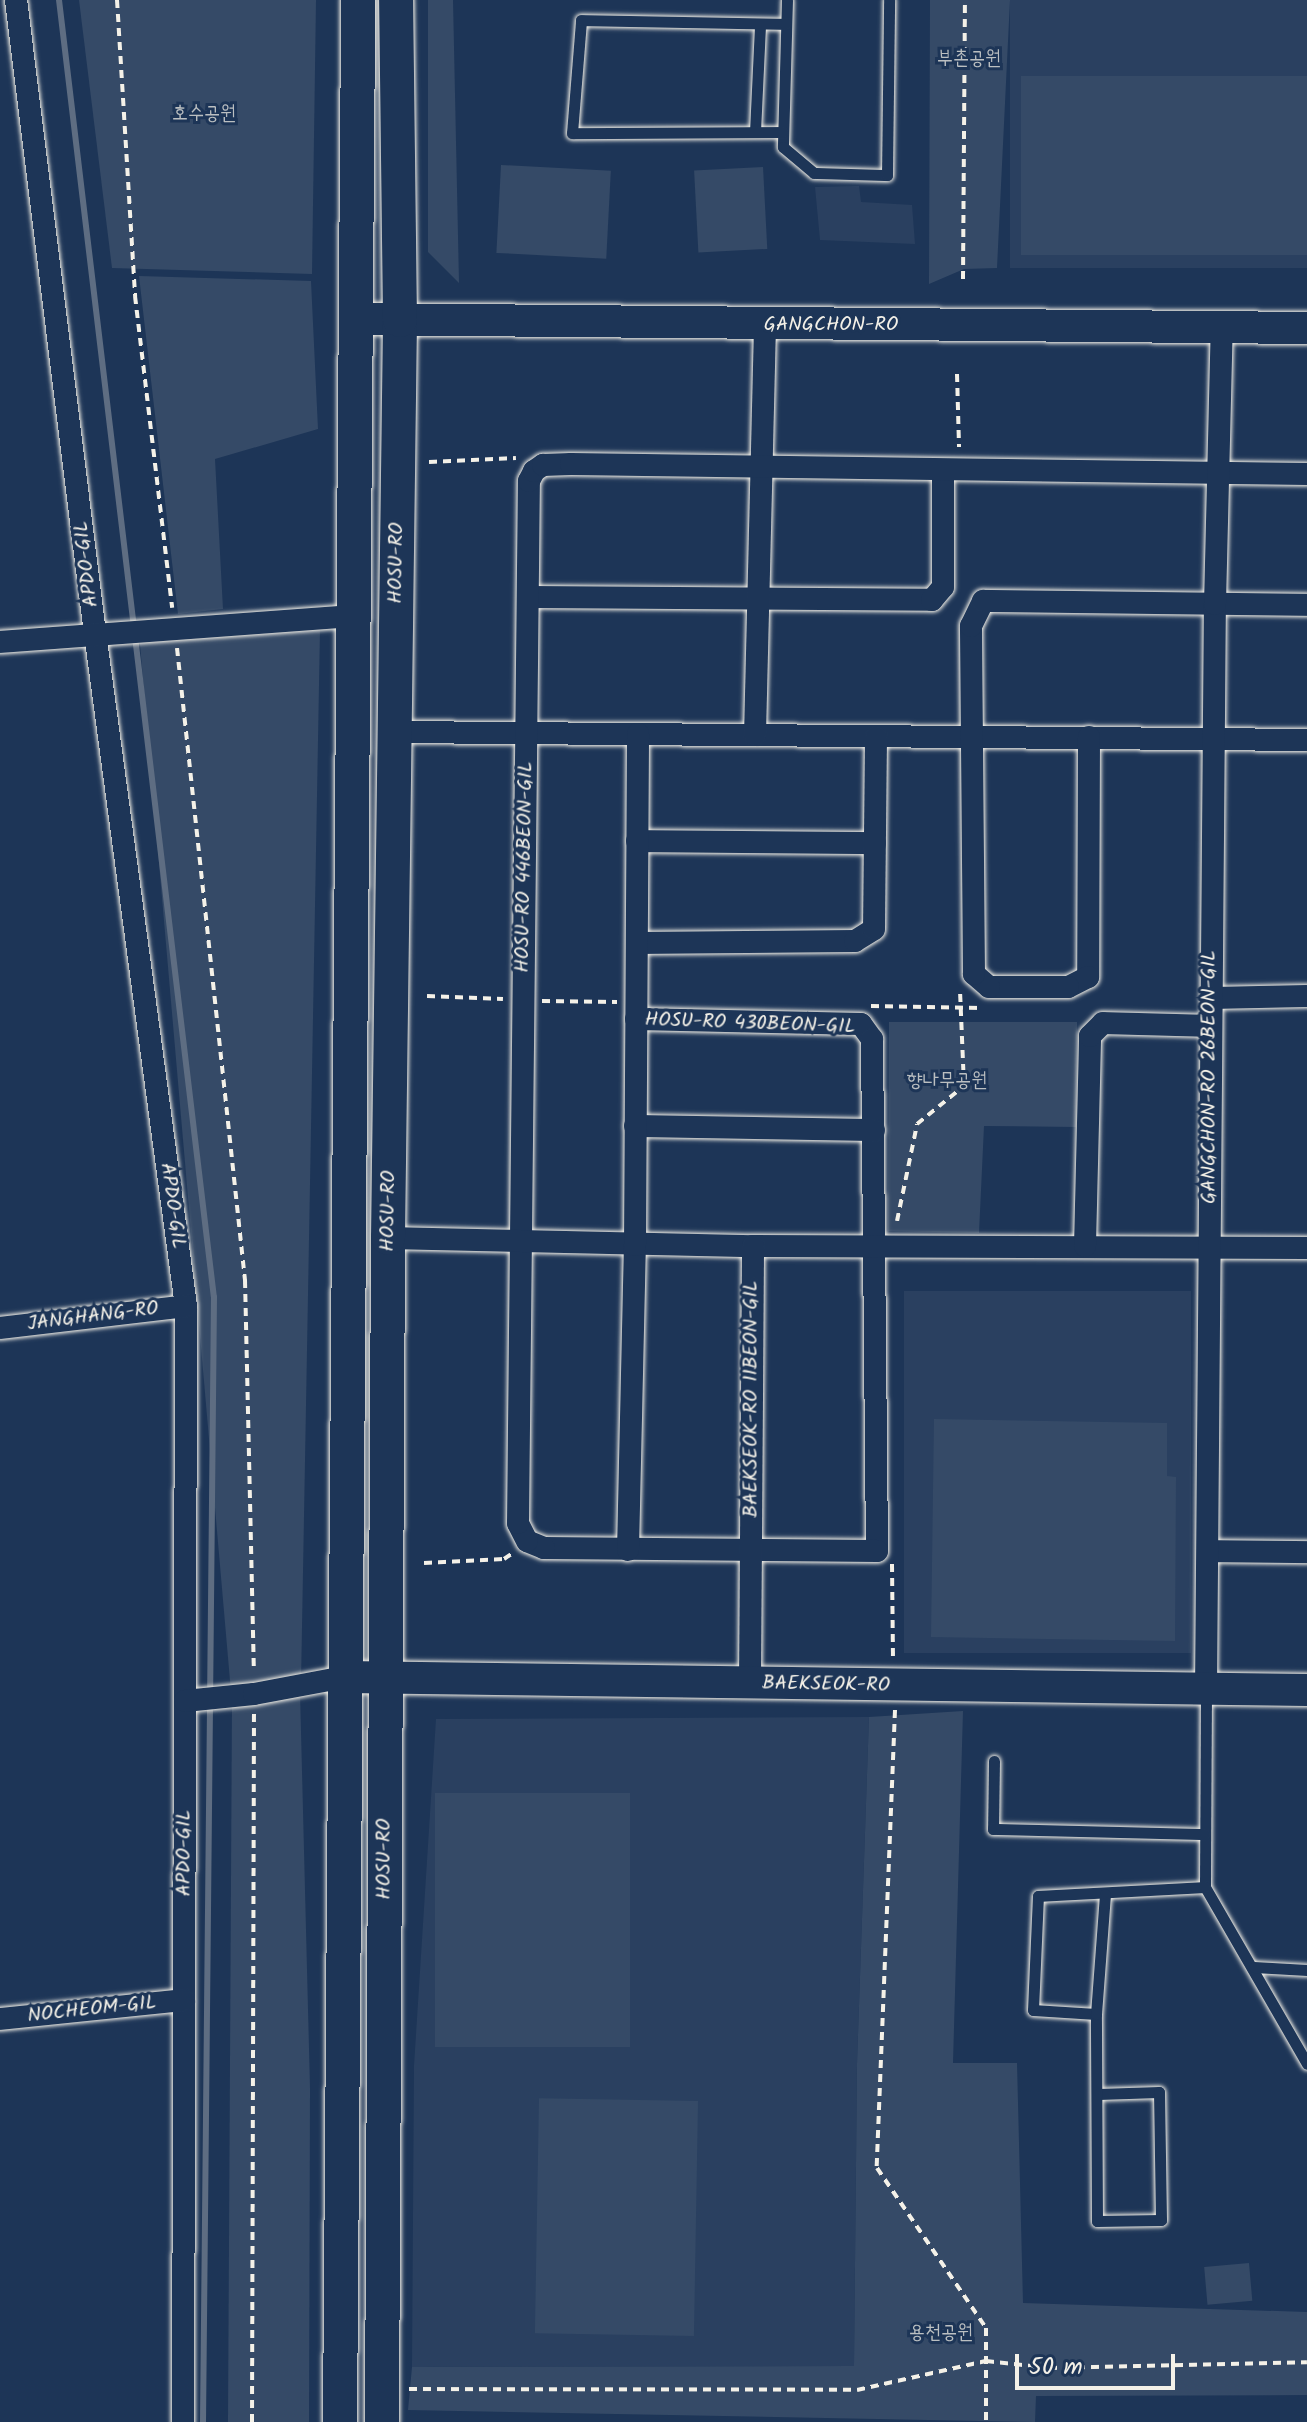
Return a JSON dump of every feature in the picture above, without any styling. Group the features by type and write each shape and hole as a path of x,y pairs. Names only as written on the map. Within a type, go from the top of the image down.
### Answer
{"main road":[{"name":"HOSU-RO","path":"340,2422 358,0"},
{"name":"HOSU-RO","path":"382,2422 388,1238 400,320 396,0"},
{"name":"GANGCHON-RO","path":"355,319 1307,328"},
{"name":"BAEKSEOK-RO","path":"345,1677 1307,1690"}],"street":[{"name":"APDO-GIL","path":"16,0 101,632 186,1306 192,1699 184,2000 183,2422"},
{"path":"755,735 765,325"},
{"name":"GANGCHON-RO 26BEON-GIL","path":"1206,1690 1213,739 1222,326"},
{"path":"534,471 543,465 571,464 762,469 953,464 1307,474"},
{"path":"530,597 932,600 943,587 953,464"},
{"name":"HOSU-RO 446BEON-GIL","path":"524,1000 529,481 534,471"},
{"path":"1089,737 1088,977 1068,987 989,987 966,975 972,735 971,626 983,601 1307,605"},
{"path":"0,642 101,632 352,616"},
{"name":"HOSU-RO 446BEON-GIL","path":"395,732 1307,740"},
{"path":"629,1011 637,943 638,734"},
{"path":"637,943 855,941 874,929 876,737"},
{"path":"637,841 875,843"},
{"path":"1211,998 1307,996"},
{"path":"524,1000 518,1523 527,1541 544,1548 751,1551"},
{"name":"HOSU-RO 430BEON-GIL","path":"628,1550 635,1245 635,1126 629,1011 861,1024 872,1039 877,1551 751,1551"},
{"path":"1085,1246 1090,1036 1103,1023 1211,1026"},
{"path":"635,1126 874,1130"},
{"path":"388,1238 635,1245 1307,1248"},
{"name":"BAEKSEOK-RO 11BEON-GIL","path":"750,1684 753,1246"},
{"name":"JANGHANG-RO","path":"0,1328 186,1306"},
{"path":"1208,1551 1307,1552"},
{"path":"192,1699 244,1695 345,1677"},
{"name":"NOCHEOM-GIL","path":"0,2019 184,2000"}],"lane":[{"path":"787,0 783,147 814,173 887,175 889,0"},
{"path":"783,132 572,133 581,20 786,24"},
{"path":"755,132 760,24"},
{"path":"1206,1690 1205,1887 1254,1967 1307,2064"},
{"path":"994,1761 993,1829 1205,1834"},
{"path":"1096,2014 1033,2010 1038,1896 1205,1887"},
{"path":"1098,2094 1159,2092 1161,2220 1097,2221 1096,2014 1105,1894"},
{"path":"1254,1967 1307,1970"}],"path":[{"path":"117,0 135,296 164,628 245,1280 244,1695 252,2422"},
{"path":"963,279 965,0"},
{"path":"953,464 957,374"},
{"path":"429,462 519,458 534,471"},
{"path":"897,1221 917,1124 964,1086 960,1007 966,975"},
{"path":"427,996 524,1000 629,1011"},
{"path":"858,1006 989,1008"},
{"path":"424,1563 504,1559 527,1541"},
{"path":"895,1707 877,2168 986,2328 986,2422"},
{"path":"402,2387 857,2390 986,2361 1049,2368 1307,2362"}],"shaded area":[{"path":"1010,0 1307,0 1307,268 1010,268"},
{"path":"859,186 861,202 912,205 915,244 820,240 815,187"},
{"path":"904,1291 1191,1291 1191,1653 904,1653"},
{"path":"869,1717 857,2064 854,2366 412,2367 414,2066 436,1719"}],"green space":[{"name":"호수공원","path":"79,0 316,0 312,274 112,268"},
{"path":"428,0 453,0 459,283 428,252"},
{"name":"부촌공원","path":"930,0 1010,0 997,268 964,269 929,284"},
{"path":"1021,76 1307,76 1307,255 1021,255"},
{"path":"501,165 611,171 606,259 496,253"},
{"path":"763,167 767,249 698,252 694,171"},
{"path":"139,276 311,281 318,429 215,459 223,609 178,614"},
{"path":"320,629 301,1683 231,1692 139,633"},
{"name":"향나무공원","path":"889,1022 1077,1022 1076,1127 984,1126 979,1233 888,1231"},
{"path":"934,1419 1167,1423 1167,1476 1176,1477 1175,1641 931,1637"},
{"path":"300,1692 310,2088 309,2422 228,2422 232,1701"},
{"name":"용천공원","path":"963,1711 953,2063 1017,2063 1023,2303 1307,2312 1307,2395 1036,2396 1035,2422 408,2410 412,2367 854,2366 857,2064 869,1717"},
{"path":"435,1793 630,1793 630,2047 435,2047"},
{"path":"539,2098 698,2101 694,2336 535,2333"},
{"path":"1249,2263 1252,2301 1207,2305 1204,2267"}],"waterway":[{"path":"59,0 214,1297 203,2422"}]}
